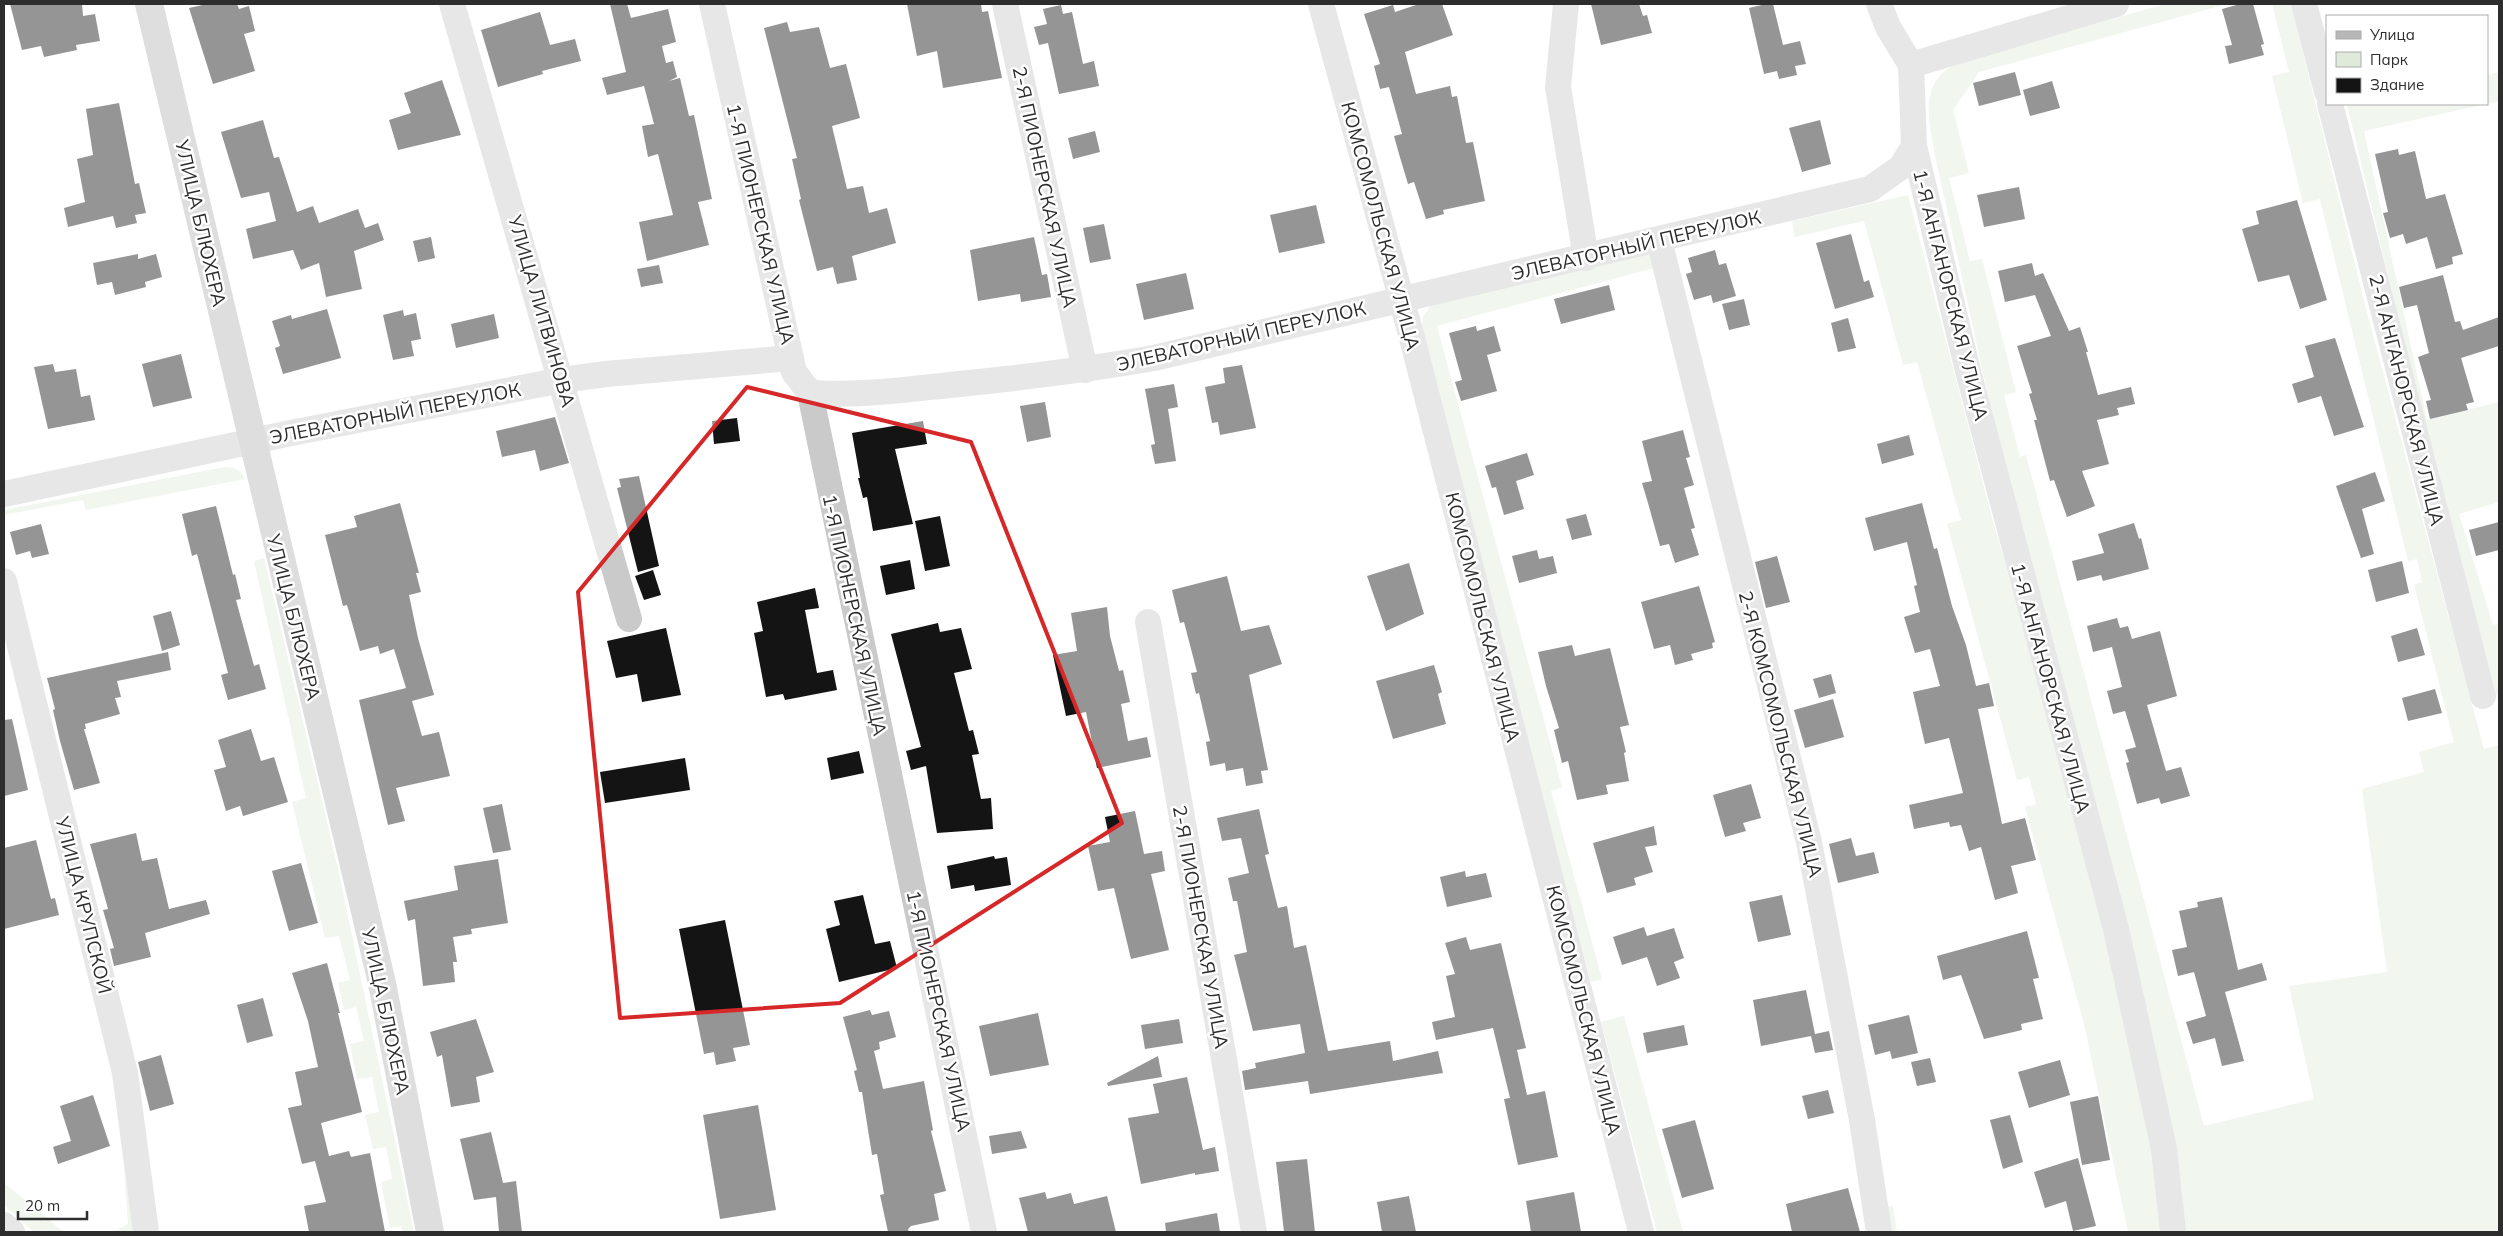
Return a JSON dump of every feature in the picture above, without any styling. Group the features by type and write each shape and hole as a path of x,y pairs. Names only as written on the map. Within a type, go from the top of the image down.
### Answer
{"street":[{"name":"УЛИЦА БЛЮХЕРА","path":"149,4 382,983 430,1232"},
{"name":"УЛИЦА ЛИТВИНОВА","path":"452,4 562,380 629,619"},
{"name":"1-Я ПИОНЕРСКАЯ УЛИЦА","path":"712,4 794,372 810,393 984,1232"},
{"name":"2-Я ПИОНЕРСКАЯ УЛИЦА","path":"1005,4 1086,370"},
{"name":"КОМСОМОЛЬСКАЯ УЛИЦА","path":"1321,4 1400,299 1641,1232"},
{"path":"1566,4 1558,87 1586,258"},
{"name":"1-Я АНГАНОРСКАЯ УЛИЦА","path":"1878,4 1888,27 1911,65 1914,146 1976,400 2116,929 2164,1149 2173,1232"},
{"path":"1911,65 2116,4"},
{"path":"2304,4 2326,88"},
{"name":"2-Я АНГАНОРСКАЯ УЛИЦА","path":"2330,105 2483,696"},
{"name":"1-Я АНГАНОРСКАЯ УЛИЦА","path":"1870,189 1901,167 1914,146"},
{"name":"ЭЛЕВАТОРНЫЙ ПЕРЕУЛОК","path":"810,393 867,394 1086,370 1154,358 1400,299 1586,258 1870,189"},
{"name":"2-Я КОМСОМОЛЬСКАЯ УЛИЦА","path":"1659,240 1809,842 1862,1120 1879,1232"},
{"name":"ЭЛЕВАТОРНЫЙ ПЕРЕУЛОК","path":"4,494 252,441 562,380 606,374 791,358"},
{"name":"УЛИЦА КРУПСКОЙ","path":"4,581 126,1073 146,1232"},
{"name":"2-Я ПИОНЕРСКАЯ УЛИЦА","path":"1148,622 1254,1232"},
{"path":"4,1225 12,1232"}],"highlighted area":[{"path":"747,387 971,442 1122,823 840,1003 620,1018 578,592"}],"green space":[{"path":"2165,4 2227,4 1979,72 1953,110 1969,173 1949,178 1970,261 1982,259 2016,392 2004,395 2020,457 2026,455 2204,1126 2314,1099 2289,986 2387,972 2362,789 2424,772 2419,752 2454,742 2414,585 2422,582 2417,559 2408,561 2320,199 2303,203 2272,76 2289,72 2272,4 2291,4 2365,305 2484,749 2499,745 2499,1232 2184,1232 2182,1190 2173,1137 1999,445 1934,151 1929,119 1930,97 1933,87 1938,78 1953,66 1975,58"},
{"path":"2499,72 2499,101 2488,104 2488,75"},
{"path":"2347,105 2481,105 2364,131 2427,420 2499,402 2499,502 2459,514 2493,625 2499,623 2499,704 2423,422"},
{"path":"1908,195 1991,514 2056,741 2137,1061 2167,1232 2128,1232 2084,1024 2025,807 2036,804 2029,777 2017,780 1947,524 1961,520 1917,362 1903,365 1864,221 1795,237 1792,221"},
{"path":"1650,251 1654,268 1437,326 1562,787 1551,791 1602,979 1591,982 1518,712 1422,326 1423,317 1431,305"},
{"path":"225,467 242,473 245,479 86,510 83,500 4,515 4,510"},
{"path":"264,558 337,864 414,1232 403,1232 401,1226 390,1228 381,1182 392,1179 386,1147 373,1149 365,1115 379,1112 372,1077 357,1079 350,1044 364,1041 356,1007 344,1010 338,983 350,980 339,936 325,938 292,802 306,798 254,561"},
{"path":"1624,1016 1683,1232 1657,1232 1601,1022"},
{"path":"124,1169 134,1232 113,1232 128,1224"},
{"path":"4,1183 64,1232 34,1232 4,1205"},
{"path":"1884,1206 1893,1206 1897,1232 1887,1232"}],"building":[{"path":"10,4 82,4 83,16 95,14 100,41 76,45 77,50 44,57 41,46 22,50"},
{"path":"207,4 237,4 239,9 249,6 255,31 244,34 255,71 213,84 189,8"},
{"path":"610,4 627,4 631,18 668,9 676,42 662,46 666,63 673,61 677,77 669,81 680,78 689,116 694,115 712,199 698,202 709,245 647,261 639,222 673,215 658,154 648,157 642,126 654,124 644,86 607,95 602,78 626,72"},
{"path":"907,4 981,4 982,12 988,11 1002,78 943,88 937,51 917,56"},
{"path":"1419,4 1442,4 1453,35 1405,52 1416,94 1450,86 1452,97 1457,96 1466,143 1473,142 1485,201 1443,210 1444,214 1426,219 1414,182 1408,184 1394,136 1402,134 1389,87 1380,89 1374,66 1380,64 1364,14 1393,5 1395,12"},
{"path":"1591,4 1639,4 1643,16 1647,15 1652,33 1601,45"},
{"path":"1773,4 1783,45 1800,41 1806,64 1795,66 1797,75 1779,79 1777,71 1764,74 1749,8"},
{"path":"2240,4 2253,4 2264,44 2261,45 2264,55 2229,64 2225,46 2232,45 2222,9"},
{"path":"1061,5 1063,14 1072,12 1083,64 1094,61 1099,86 1059,94 1048,43 1039,45 1034,27 1047,24 1043,9"},
{"path":"540,12 550,45 575,39 581,61 542,71 543,74 498,87 481,30"},
{"path":"787,22 790,32 819,27 830,68 846,64 860,118 832,126 847,189 863,186 869,213 887,208 896,243 852,256 857,280 837,284 833,267 817,271 799,200 801,199 792,159 797,158 764,28"},
{"path":"2015,72 2021,95 1979,106 1973,83"},
{"path":"442,80 461,135 398,150 389,120 411,113 404,93"},
{"path":"2052,81 2060,108 2030,116 2023,90"},
{"path":"119,103 135,184 139,183 146,213 135,215 137,223 116,228 113,216 68,227 64,208 85,202 77,159 93,155 86,109"},
{"path":"263,120 274,158 279,157 297,212 313,206 319,223 358,209 365,228 378,223 384,240 354,251 362,289 326,297 319,263 301,270 293,250 253,259 246,229 276,221 269,192 241,198 221,132"},
{"path":"1820,120 1831,164 1802,172 1789,128"},
{"path":"1095,131 1100,152 1073,159 1068,138"},
{"path":"2398,149 2399,155 2415,151 2426,199 2445,194 2463,254 2452,257 2453,264 2436,269 2427,237 2406,244 2403,234 2390,238 2383,213 2388,212 2375,154"},
{"path":"2019,187 2025,219 1984,227 1977,195"},
{"path":"2297,200 2327,300 2300,309 2289,275 2258,282 2242,229 2259,224 2256,211"},
{"path":"1316,205 1325,243 1279,253 1270,215"},
{"path":"1104,224 1111,259 1090,263 1083,228"},
{"path":"1851,234 1864,282 1869,280 1874,297 1835,309 1816,243"},
{"path":"431,237 435,258 418,262 413,241"},
{"path":"1034,237 1042,275 1047,274 1051,297 1021,302 1020,294 978,301 970,250"},
{"path":"1715,250 1719,265 1726,263 1736,296 1713,303 1711,295 1694,300 1686,274 1692,272 1688,258"},
{"path":"138,254 138,259 156,254 162,277 145,282 146,287 115,295 112,282 97,285 93,263"},
{"path":"2032,263 2035,276 2043,273 2069,331 2080,327 2098,395 2131,387 2135,404 2117,408 2119,415 2097,420 2109,464 2082,471 2095,506 2067,517 2054,480 2050,481 2034,420 2037,420 2029,394 2032,393 2017,346 2051,336 2035,295 2005,302 1998,271"},
{"path":"659,265 663,283 641,287 637,269"},
{"path":"1186,273 1194,309 1144,320 1136,284"},
{"path":"2443,275 2455,322 2460,321 2463,330 2499,317 2499,346 2461,358 2474,402 2466,404 2468,410 2430,419 2426,401 2431,400 2418,357 2429,353 2417,305 2404,308 2399,287"},
{"path":"1609,285 1615,310 1561,324 1554,299"},
{"path":"1744,299 1750,325 1729,330 1722,304"},
{"path":"327,309 341,358 283,374 275,348 280,346 272,321 291,315 292,319"},
{"path":"403,310 404,316 416,313 421,339 411,341 414,356 393,360 383,315"},
{"path":"494,314 499,338 456,348 451,324"},
{"path":"1848,318 1856,348 1838,352 1831,323"},
{"path":"1476,326 1477,331 1494,326 1501,351 1487,355 1497,391 1461,401 1455,382 1462,380 1449,333"},
{"path":"2335,338 2364,427 2334,436 2321,396 2298,403 2292,384 2314,377 2305,346"},
{"path":"181,354 192,398 153,407 142,364"},
{"path":"53,364 55,372 76,369 81,397 90,395 95,420 48,429 34,367"},
{"path":"1242,365 1256,428 1220,435 1218,422 1212,423 1205,387 1225,383 1223,368"},
{"path":"1174,384 1178,407 1168,409 1176,461 1155,464 1151,445 1155,444 1145,389"},
{"path":"1045,402 1051,437 1027,442 1020,406"},
{"path":"555,417 569,463 540,471 535,450 502,457 496,431"},
{"path":"737,418 740,441 714,444 712,421"},
{"path":"923,421 927,444 895,449 913,524 873,531 867,497 863,498 858,478 860,478 852,433"},
{"path":"1683,430 1690,457 1686,458 1694,485 1684,488 1695,528 1691,529 1699,555 1675,563 1669,544 1660,546 1642,483 1652,481 1642,441"},
{"path":"1909,435 1914,455 1882,464 1877,444"},
{"path":"1527,453 1534,475 1516,481 1524,509 1504,515 1496,487 1492,488 1485,466"},
{"path":"2375,472 2385,501 2362,509 2374,554 2361,558 2336,486"},
{"path":"639,476 659,566 638,572 617,488 621,487 619,479"},
{"path":"400,503 419,573 416,573 421,592 409,595 418,638 434,695 412,701 422,736 439,732 450,776 396,788 405,821 388,825 359,700 406,688 394,649 380,654 378,646 360,651 347,605 343,606 325,535 357,527 354,516"},
{"path":"1922,503 1934,549 1937,548 1952,606 1966,645 1976,686 1989,683 1994,706 1978,709 2002,824 2025,818 2036,860 2011,866 2018,893 1995,900 1981,847 1969,851 1961,825 1950,827 1949,822 1914,829 1909,805 1963,793 1949,738 1925,744 1913,692 1940,686 1930,649 1915,653 1904,617 1920,612 1914,586 1917,585 1907,542 1874,551 1865,518"},
{"path":"216,506 241,599 236,600 254,666 259,664 266,689 228,700 221,675 228,673 197,554 192,556 182,514"},
{"path":"1586,514 1592,535 1572,540 1566,519"},
{"path":"940,516 950,566 925,571 915,521"},
{"path":"2499,522 2499,550 2476,556 2469,530"},
{"path":"2134,523 2139,539 2141,538 2149,569 2103,581 2101,575 2077,581 2072,561 2104,553 2098,534"},
{"path":"41,524 49,554 32,558 30,551 16,555 10,532"},
{"path":"1537,550 1539,559 1553,556 1557,573 1519,583 1512,556"},
{"path":"1777,556 1790,602 1766,608 1755,562"},
{"path":"910,560 915,589 886,595 880,566"},
{"path":"2402,561 2409,593 2376,602 2368,570"},
{"path":"1409,563 1424,614 1386,631 1367,576"},
{"path":"653,570 661,595 644,600 635,576"},
{"path":"1227,576 1241,631 1269,625 1282,664 1249,675 1268,770 1261,771 1263,783 1246,786 1243,768 1226,771 1225,763 1210,766 1206,742 1210,741 1199,693 1196,694 1191,673 1197,672 1184,622 1180,623 1172,590"},
{"path":"1699,586 1715,642 1712,643 1713,648 1691,654 1693,660 1675,665 1670,645 1654,649 1641,602"},
{"path":"815,588 819,608 805,610 817,673 833,670 837,690 785,700 783,694 766,697 754,633 763,631 757,602"},
{"path":"1107,607 1110,636 1119,671 1123,670 1130,702 1121,704 1128,741 1147,737 1151,757 1097,768 1086,712 1066,716 1053,655 1077,651 1071,613"},
{"path":"171,611 180,645 162,651 153,616"},
{"path":"2117,618 2120,628 2128,626 2132,639 2160,631 2177,696 2147,705 2166,771 2181,767 2190,796 2161,804 2159,798 2137,804 2126,763 2129,762 2125,750 2136,747 2125,711 2113,714 2107,691 2122,687 2112,647 2093,652 2087,626"},
{"path":"938,623 940,632 961,628 972,669 954,673 969,731 973,730 979,754 972,755 981,799 991,798 993,829 937,833 926,766 911,770 906,751 921,747 891,634"},
{"path":"666,628 681,695 642,702 637,674 616,678 607,641"},
{"path":"2417,628 2425,655 2398,662 2391,636"},
{"path":"1572,645 1575,656 1610,648 1629,725 1620,727 1626,752 1624,753 1629,781 1606,785 1608,794 1577,800 1568,761 1562,763 1554,730 1559,728 1538,652"},
{"path":"168,652 171,670 117,681 121,697 115,698 120,714 85,724 86,729 84,729 100,783 74,790 60,741 53,710 55,709 47,678"},
{"path":"1434,665 1442,692 1438,694 1446,724 1393,739 1376,681"},
{"path":"1831,674 1836,693 1819,698 1813,679"},
{"path":"2435,689 2442,713 2408,721 2402,698"},
{"path":"1833,699 1844,737 1805,748 1794,710"},
{"path":"12,719 28,790 4,796 4,720"},
{"path":"251,729 261,761 274,757 288,802 243,816 240,806 226,811 214,770 226,767 218,740"},
{"path":"859,751 864,773 831,780 827,758"},
{"path":"685,758 690,790 605,803 600,772"},
{"path":"1751,784 1761,818 1743,823 1746,831 1725,837 1713,795"},
{"path":"502,804 511,850 493,853 483,808"},
{"path":"1259,809 1269,854 1265,855 1278,908 1287,906 1294,948 1306,945 1328,1051 1390,1041 1393,1061 1438,1051 1443,1073 1310,1094 1308,1081 1245,1090 1242,1071 1256,1068 1255,1063 1305,1053 1300,1024 1253,1031 1234,955 1247,952 1237,901 1233,901 1228,878 1249,873 1241,838 1222,841 1217,818"},
{"path":"1135,811 1144,854 1162,851 1165,871 1151,874 1169,950 1131,959 1114,888 1098,891 1088,846 1110,842 1105,817"},
{"path":"1654,826 1657,845 1645,847 1653,872 1634,878 1636,885 1607,893 1593,843"},
{"path":"136,833 142,861 157,858 169,909 206,900 210,914 145,933 151,957 114,966 110,949 114,948 103,910 108,909 90,844"},
{"path":"1851,838 1856,856 1874,852 1879,873 1838,883 1829,844"},
{"path":"36,840 51,899 55,898 59,915 4,929 4,848"},
{"path":"994,856 995,859 1007,857 1011,885 975,891 974,885 951,889 947,866"},
{"path":"498,859 508,923 471,929 472,934 453,937 457,962 453,962 455,982 423,986 415,919 408,921 404,901 458,890 454,866"},
{"path":"301,863 318,923 289,931 272,871"},
{"path":"1465,871 1466,877 1486,873 1492,897 1447,907 1440,877"},
{"path":"863,895 875,944 890,941 897,968 839,982 826,929 840,925 834,901"},
{"path":"1782,895 1791,935 1758,942 1749,902"},
{"path":"2222,897 2238,970 2262,963 2267,980 2225,992 2244,1061 2222,1066 2215,1038 2193,1044 2186,1022 2206,1016 2194,972 2178,976 2172,950 2187,947 2179,911 2198,907 2197,902"},
{"path":"725,920 750,1045 733,1048 736,1061 716,1065 714,1052 704,1054 679,929"},
{"path":"1644,927 1647,936 1674,928 1684,958 1674,962 1680,978 1657,986 1647,957 1622,965 1613,937"},
{"path":"2027,931 2039,978 2033,979 2043,1019 2021,1024 2022,1030 1984,1039 1961,975 1943,980 1937,956"},
{"path":"1466,937 1470,950 1501,943 1526,1048 1517,1050 1527,1095 1545,1091 1558,1157 1518,1165 1504,1099 1510,1098 1493,1028 1436,1040 1432,1022 1455,1017 1446,976 1455,974 1445,943"},
{"path":"327,963 362,1112 321,1123 329,1156 349,1151 351,1157 370,1153 385,1232 309,1232 304,1206 326,1202 315,1161 302,1164 288,1108 302,1105 295,1072 318,1067 308,1021 292,973"},
{"path":"1806,990 1815,1034 1829,1031 1833,1050 1815,1053 1811,1036 1761,1046 1753,1000"},
{"path":"263,998 273,1036 247,1043 237,1005"},
{"path":"870,1010 872,1015 889,1011 896,1037 879,1042 880,1049 874,1051 883,1089 924,1081 933,1130 931,1131 946,1191 934,1194 939,1220 911,1226 908,1229 909,1232 888,1232 880,1195 884,1194 877,1154 872,1155 862,1092 859,1092 854,1071 857,1070 843,1017"},
{"path":"1038,1013 1049,1065 990,1076 979,1026"},
{"path":"1909,1015 1918,1053 1892,1059 1890,1051 1875,1055 1868,1025"},
{"path":"476,1019 494,1072 476,1077 480,1102 451,1107 442,1055 437,1057 430,1032"},
{"path":"1179,1019 1183,1043 1145,1049 1141,1025"},
{"path":"1684,1025 1688,1045 1647,1053 1643,1033"},
{"path":"161,1055 174,1104 150,1111 138,1062"},
{"path":"1158,1056 1162,1077 1108,1086 1107,1083"},
{"path":"1930,1058 1936,1082 1917,1086 1911,1062"},
{"path":"2060,1060 2070,1095 2029,1108 2018,1072"},
{"path":"1187,1077 1203,1150 1215,1147 1219,1171 1195,1175 1195,1173 1141,1184 1128,1118 1159,1113 1153,1084"},
{"path":"1828,1090 1834,1113 1808,1119 1802,1096"},
{"path":"93,1095 110,1146 58,1164 53,1147 71,1141 60,1106"},
{"path":"2098,1096 2110,1160 2082,1165 2070,1102"},
{"path":"758,1105 776,1210 720,1219 703,1115"},
{"path":"2010,1115 2023,1162 2003,1169 1990,1120"},
{"path":"1695,1120 1714,1189 1682,1198 1662,1129"},
{"path":"1021,1131 1027,1148 992,1154 989,1136"},
{"path":"491,1132 503,1183 516,1181 522,1232 499,1232 496,1197 474,1200 460,1139"},
{"path":"2078,1158 2096,1226 2073,1231 2066,1201 2045,1208 2034,1172"},
{"path":"1307,1159 1315,1232 1284,1232 1276,1162"},
{"path":"1848,1188 1860,1232 1792,1232 1786,1204"},
{"path":"1045,1192 1047,1199 1071,1193 1074,1204 1107,1196 1116,1232 1028,1232 1019,1198"},
{"path":"1574,1192 1581,1232 1531,1232 1526,1201"},
{"path":"1409,1196 1416,1232 1382,1232 1377,1202"},
{"path":"1217,1213 1220,1232 1166,1232 1165,1223"}]}
